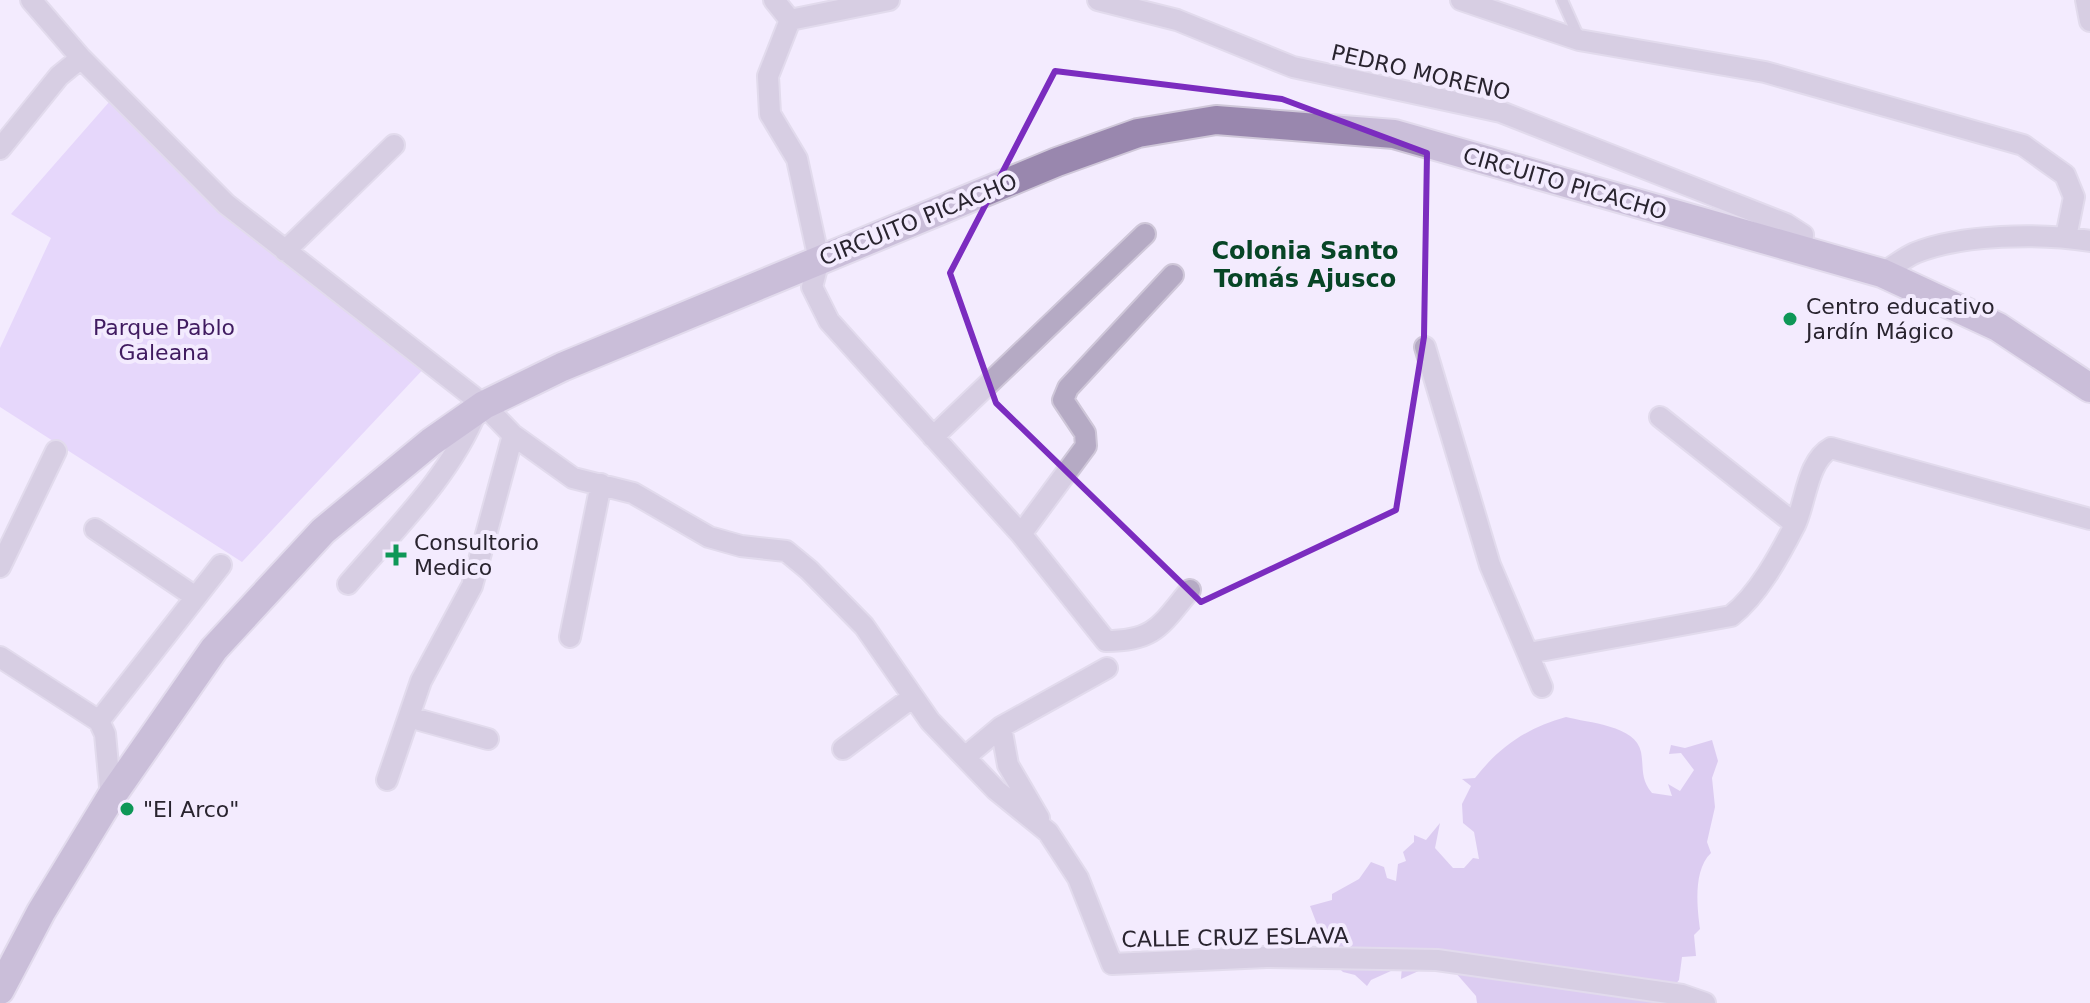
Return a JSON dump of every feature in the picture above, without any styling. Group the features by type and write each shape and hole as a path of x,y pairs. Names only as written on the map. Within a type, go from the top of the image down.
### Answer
{"main road":[{"name":"CIRCUITO PICACHO","path":"0,990 41,912 111,797 214,649 323,531 431,442 480,408 562,367 1084,152 1138,133 1216,120 1394,134 1882,273 1998,327 2090,388"}],"street":[{"name":"CALLE CRUZ ESLAVA","path":"31,0 81,58 226,204 513,435 573,478 633,493 709,537 741,546 786,551 864,626 930,721 996,790 1048,832 1078,878 1112,964 1266,957 1437,960 1682,995 1705,1003"},
{"path":"774,0 790,20"},
{"path":"790,20 889,0"},
{"name":"PEDRO MORENO","path":"1098,0 1177,20 1293,67 1501,112 1786,224 1803,235 1801,251"},
{"path":"1461,0 1579,40 1765,72 2023,145 2065,175 2074,197 2066,237"},
{"path":"2086,0 2090,21"},
{"path":"790,20 768,76 770,114 797,159 819,260 812,287 829,321 1021,534 1106,641 1131,641 1154,634 1190,590"},
{"path":"0,149 59,76 81,58"},
{"path":"285,251 394,145"},
{"path":"933,437 1145,234"},
{"path":"1882,273 1914,254 1954,241 2066,237 2090,241"},
{"path":"1021,534 1086,446 1085,433 1063,400 1068,388 1173,275"},
{"path":"1425,347 1490,565 1542,687"},
{"path":"348,584 450,464 480,408"},
{"path":"1660,417 1795,524"},
{"path":"387,780 421,681 472,586 513,435"},
{"path":"1529,653 1731,616 1748,603 1795,524 1822,453 1831,448 2090,519"},
{"path":"0,567 56,451"},
{"path":"570,637 601,484"},
{"path":"95,529 194,596"},
{"path":"99,721 221,565"},
{"path":"0,657 99,721 105,734 111,797"},
{"path":"965,757 1001,727 1107,668"},
{"path":"843,749 913,697"},
{"path":"409,717 488,739"},
{"path":"1001,727 1008,765 1048,832"}],"lane":[{"path":"1562,0 1579,40"}],"highlighted area":[{"path":"1055,71 1282,99 1427,153 1424,337 1396,510 1201,602 996,403 950,273"}],"green space":[{"name":"Parque Pablo Galeana","path":"117,93 226,204 429,363 242,562 0,407 0,348 51,238 11,214"}],"shaded area":[{"path":"1566,717 1610,727 1630,736 1641,752 1644,778 1652,793 1672,796 1668,784 1680,791 1694,770 1681,753 1669,754 1671,745 1685,748 1712,740 1718,761 1712,778 1715,807 1707,842 1711,853 1705,860 1699,879 1697,900 1700,929 1694,935 1696,956 1682,957 1679,980 1674,986 1680,1003 1477,1003 1476,996 1455,972 1423,969 1401,979 1402,966 1371,980 1367,986 1355,975 1343,972 1320,950 1323,940 1310,906 1332,900 1332,894 1359,879 1371,862 1384,867 1387,878 1396,881 1398,864 1406,861 1403,852 1414,842 1414,835 1426,840 1440,823 1435,848 1453,868 1464,868 1473,858 1479,859 1474,832 1463,823 1462,804 1471,786 1462,779 1475,778 1504,748 1527,733"}],"place":[{"name":"Centro educativo Jardín Mágico","path":"1790,319"},
{"name":"Consultorio Medico","path":"396,555"},
{"name":"\"El Arco\"","path":"127,809"}],"district":[{"name":"Colonia Santo Tomás Ajusco","path":"1305,265"}]}
